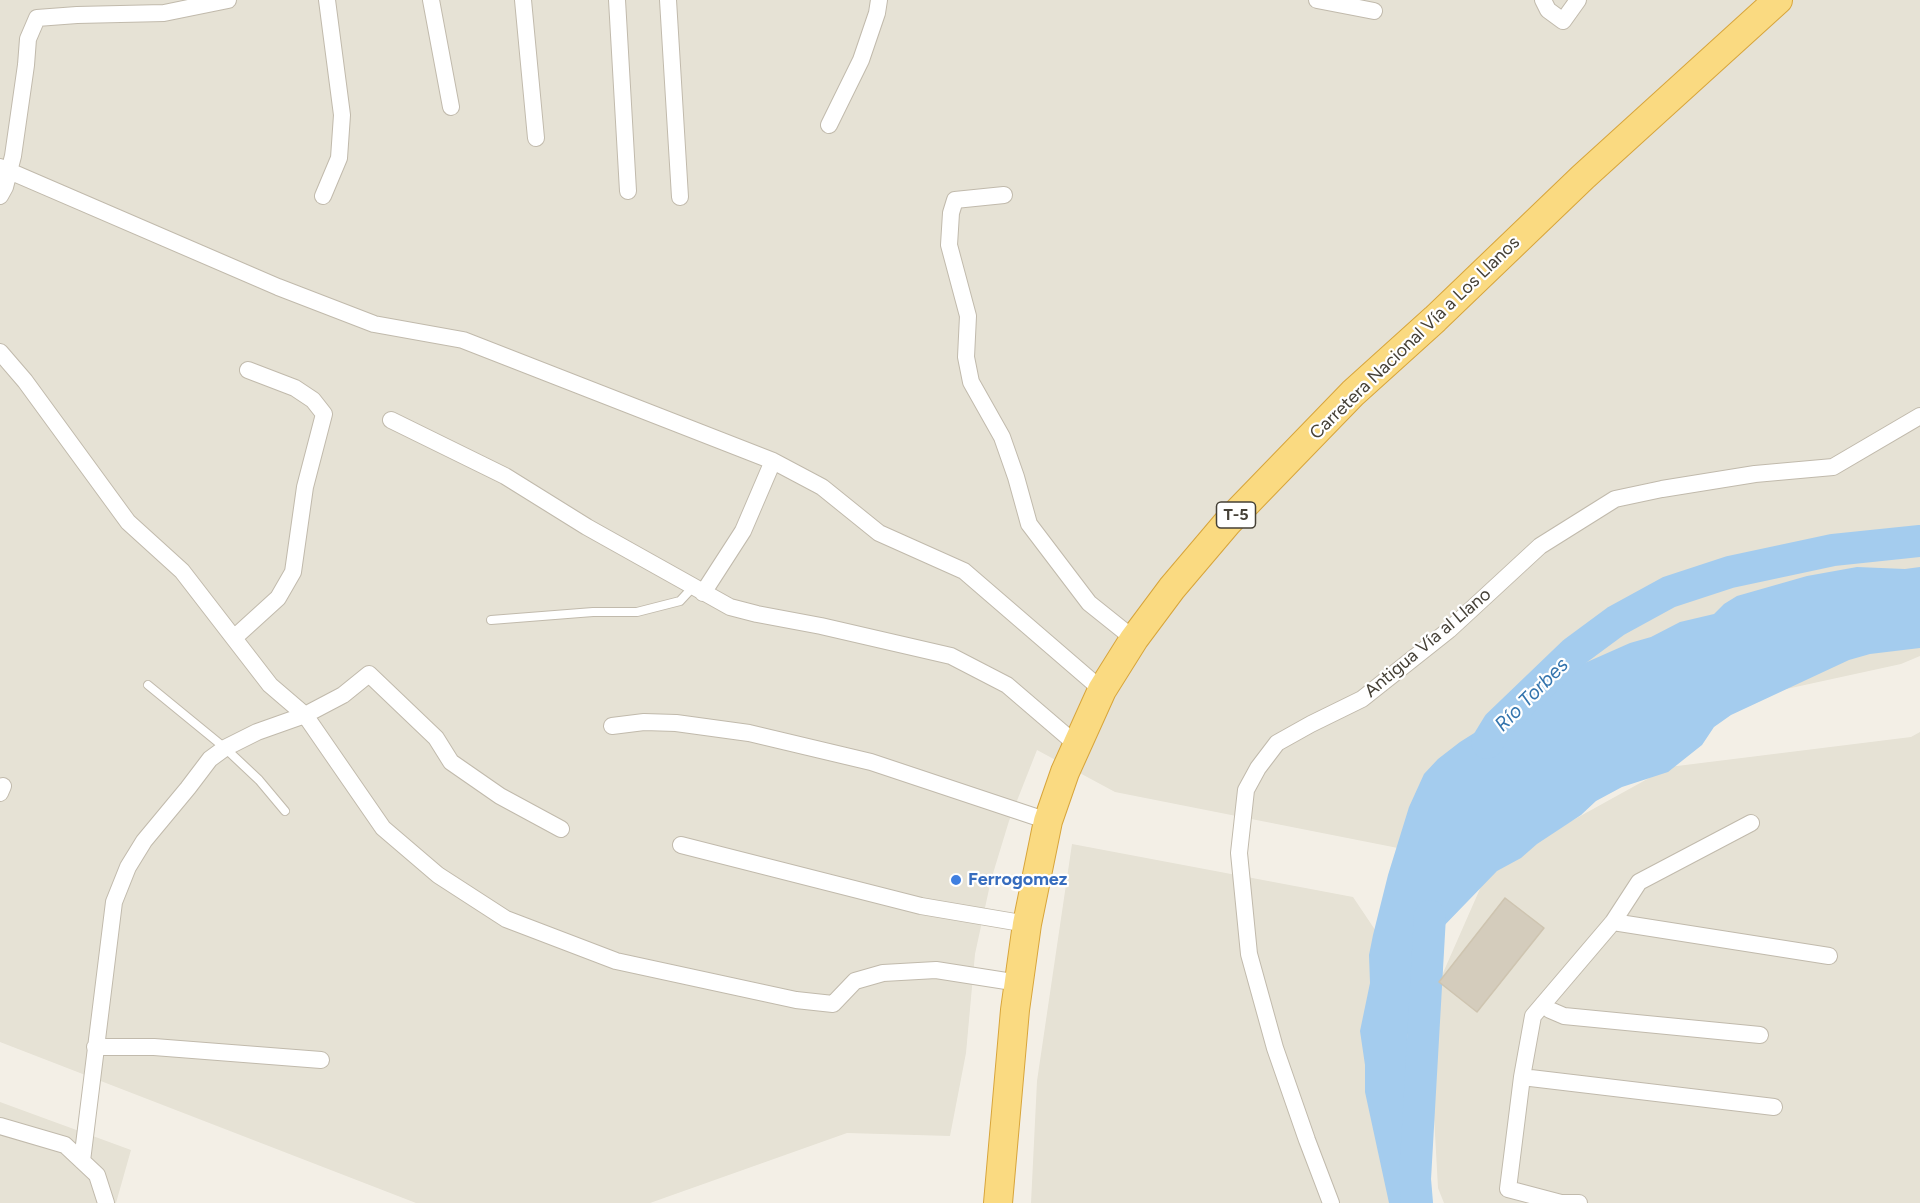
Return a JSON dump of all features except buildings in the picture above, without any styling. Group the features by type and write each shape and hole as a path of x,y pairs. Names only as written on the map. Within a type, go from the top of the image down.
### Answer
{"highway":[{"name":"Carretera Nacional Vía a Los Llanos","path":"998,1203 1019,983 1027,924 1048,821 1077,745 1102,690 1134,639 1172,588 1228,522 1353,393 1435,319 1583,177 1778,0"}],"street":[{"path":"0,196 23,88 28,39 37,18 164,13 228,0"},
{"path":"323,196 339,158 342,115 327,0"},
{"path":"431,0 451,106"},
{"path":"523,0 536,138"},
{"path":"617,0 628,191"},
{"path":"668,0 680,196"},
{"path":"829,125 861,60 877,13 879,0"},
{"path":"1317,0 1374,11"},
{"path":"1543,0 1548,10 1563,21 1578,0"},
{"path":"4,170 278,287 374,324 463,340 773,461 822,487 879,533 964,571 1102,690"},
{"path":"1004,195 955,200 951,213 949,245 968,316 966,357 971,382 1002,437 1029,524 1089,603 1134,639"},
{"path":"0,352 25,381 128,522 182,571 270,685 305,716 383,828 438,875 506,919 616,961 796,1000 832,1004 855,981 883,973 936,970 1019,983"},
{"path":"234,638 278,598 293,572 305,486 324,414 313,400 295,388 248,370"},
{"name":"Antigua Vía al Llano","path":"1332,1203 1275,1048 1249,954 1239,853 1246,790 1258,768 1277,743 1362,699 1449,630 1540,546 1615,499 1755,474 1833,467 1920,416"},
{"path":"391,420 506,476 587,527 730,607 951,656 1007,685 1077,745"},
{"path":"698,590 743,531 773,461"},
{"path":"82,1161 114,902 120,884 144,841 210,759 225,748 257,732 305,716 343,696 369,674 436,738 451,762 500,796 561,829"},
{"path":"612,726 644,722 676,723 748,733 871,762 1048,821"},
{"path":"1579,1203 1560,1203 1508,1189 1522,1077 1533,1016 1613,922 1639,882 1751,823"},
{"path":"681,844 921,906 1027,924"},
{"path":"1613,922 1828,956"},
{"path":"1543,1004 1564,1016 1760,1035"},
{"path":"95,1047 154,1047 321,1060"},
{"path":"1522,1077 1774,1107"},
{"path":"0,1126 66,1145 97,1175 106,1203"}],"lane":[{"path":"491,620 593,612 637,612 680,601 698,590"},
{"path":"148,685 225,748 259,780 285,811"}],"shaded area":[{"path":"0,0 1920,0 1920,656 1901,664 1745,698 1413,851 1115,792 1037,750 1009,821 991,880 975,954 966,1053 950,1136 847,1133 650,1203 416,1203 0,1042"},
{"path":"1920,732 1920,1203 1444,1203 1438,1188 1428,1007 1490,866 1669,767 1911,737"},
{"path":"1072,844 1353,897 1390,952 1403,1118 1426,1203 1031,1203 1037,1081"},
{"path":"0,1102 131,1150 116,1203 0,1203"}],"water":[{"path":"1857,567 1905,569 1920,567 1920,648 1870,654 1849,660 1731,715 1714,727 1702,745 1668,772 1622,787 1596,801 1581,815 1537,844 1521,858 1497,871 1438,932 1412,995 1407,1042 1410,1122 1424,1203 1389,1203 1365,1092 1365,1065 1360,1031 1370,983 1369,955 1373,935 1388,875 1409,807 1424,774 1438,759 1460,742 1506,713 1550,690 1578,666 1630,643 1651,637 1680,622 1714,614 1737,596 1807,576"}],"waterway":[{"name":"Río Torbes","path":"1487,743 1498,725 1574,652 1616,621 1669,592 1730,572 1833,550 1920,541"},
{"name":"Río Torbes","path":"1417,1203 1415,1179 1430,916"}],"place":[{"name":"Ferrogomez","path":"956,880"}]}
